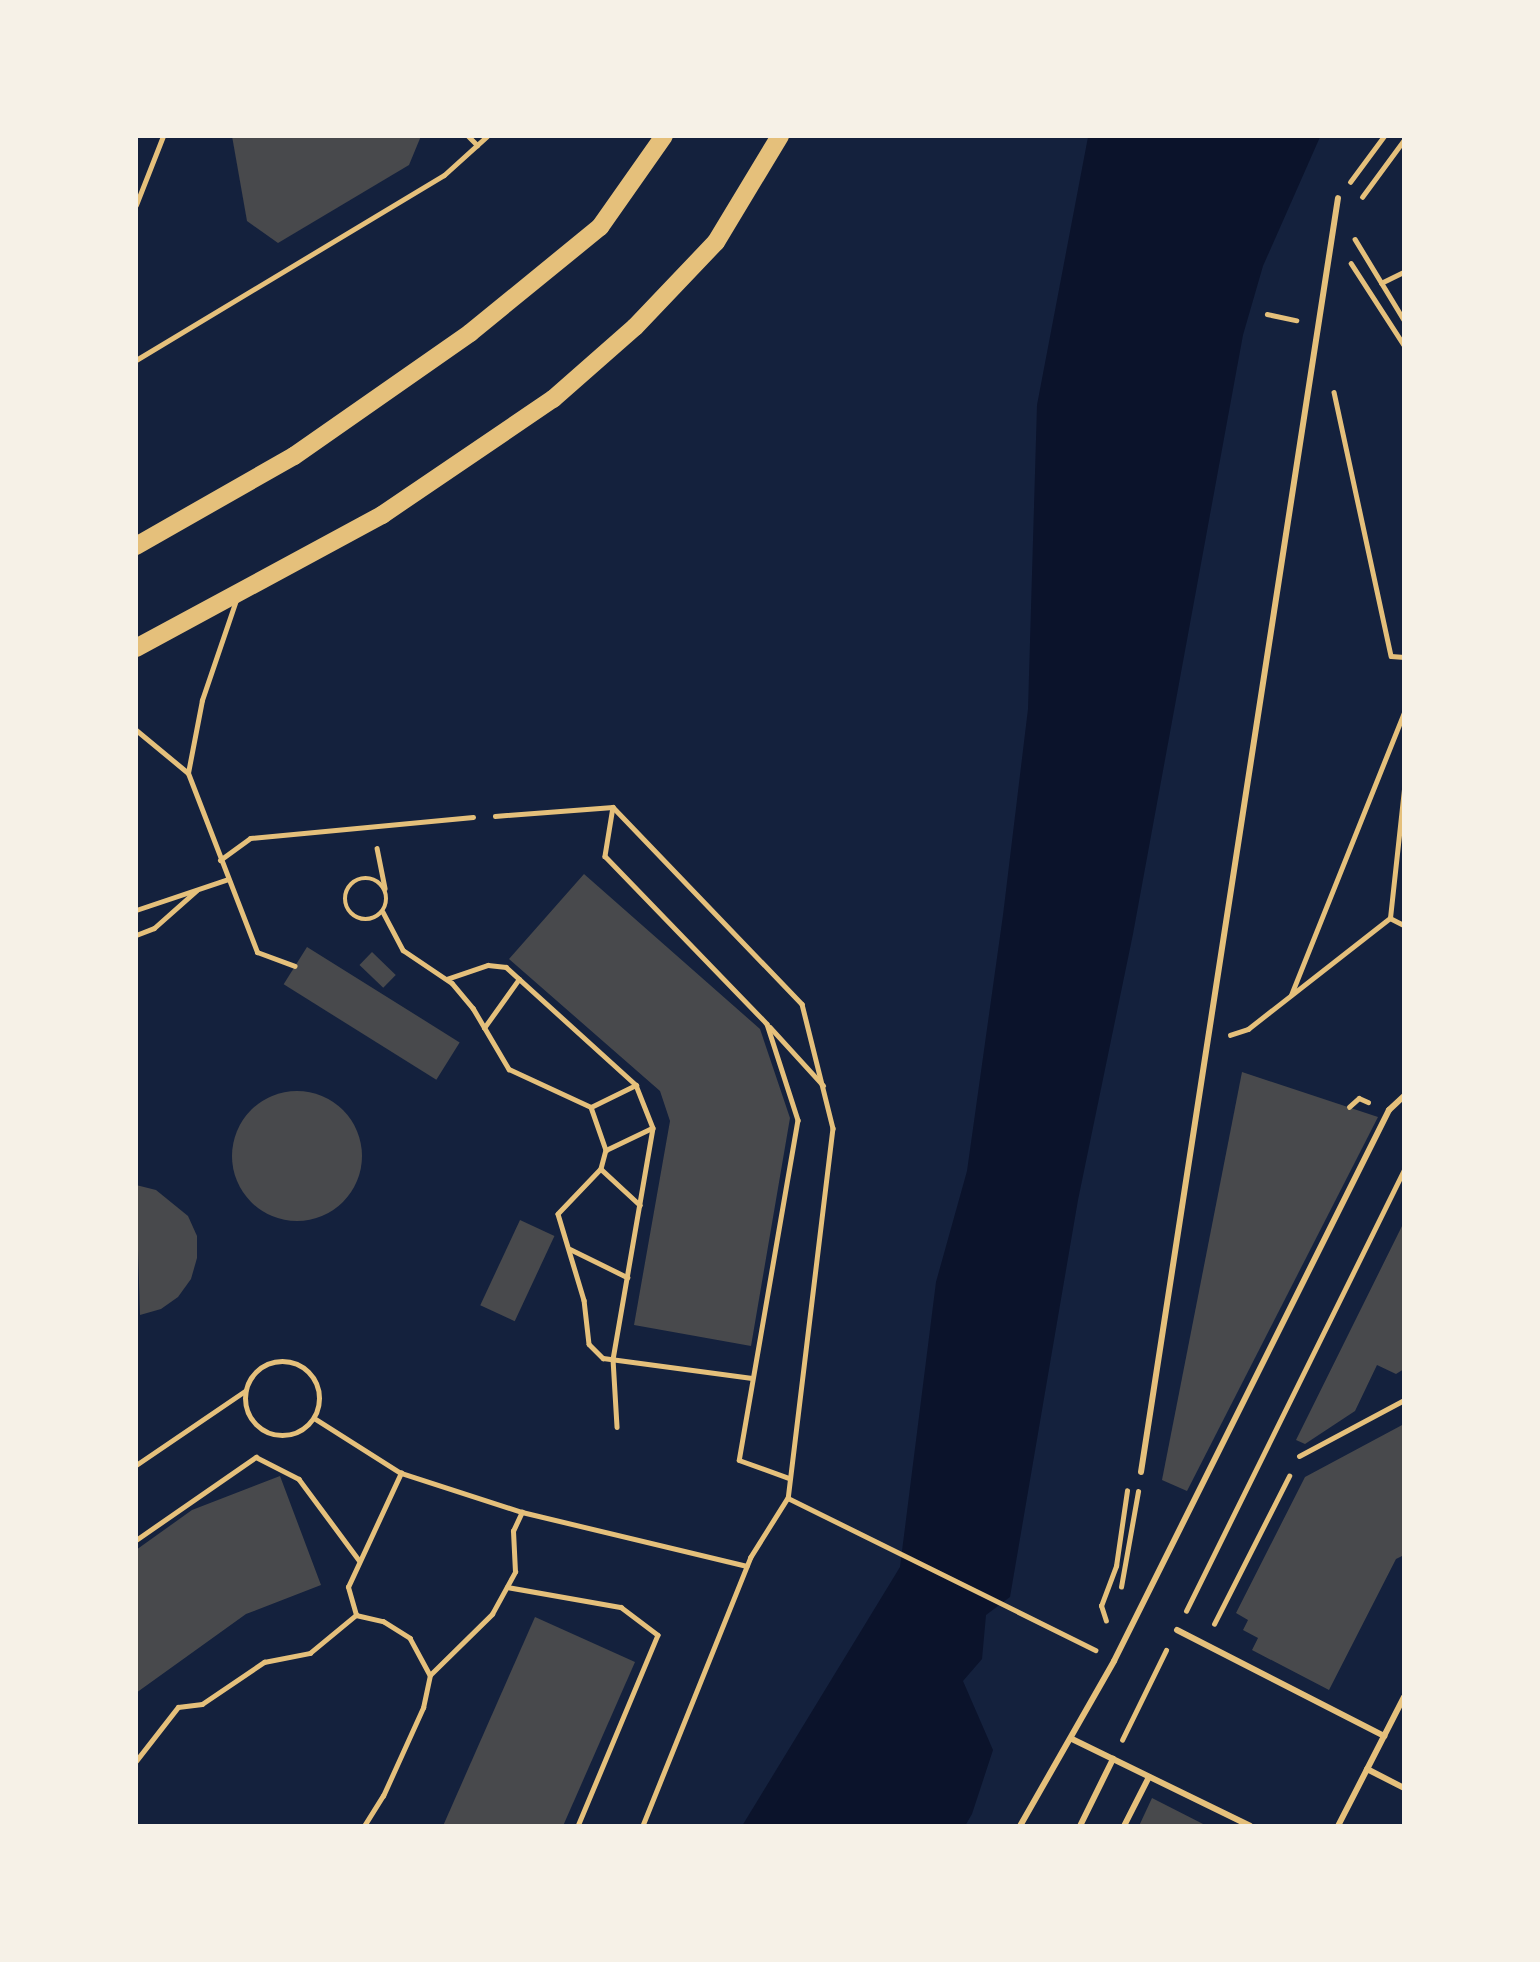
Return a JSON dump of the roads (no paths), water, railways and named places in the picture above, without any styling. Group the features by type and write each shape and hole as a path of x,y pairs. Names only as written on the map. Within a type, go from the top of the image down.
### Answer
{"main road":[{"path":"136,546 295,456 470,333 600,227 664,136"},
{"path":"136,648 383,515 553,399 635,327 716,242 780,136"}],"street":[{"path":"1140,1472 1338,198"},
{"path":"1020,1825 1072,1739 1114,1661 1389,1110 1404,1096"},
{"path":"1177,1630 1384,1736"},
{"path":"1338,1825 1404,1697"},
{"path":"1072,1739 1250,1825"},
{"path":"1080,1825 1113,1759"},
{"path":"1367,1769 1404,1788"},
{"path":"1124,1825 1149,1777"}],"lane":[{"path":"468,136 477,145"},
{"path":"136,360 443,175 487,136"},
{"path":"188,773 202,699 238,593"},
{"path":"136,730 188,773 257,953 296,966"},
{"path":"220,860 250,838 473,817"},
{"path":"136,909 228,879"},
{"path":"136,935 154,928 199,888"},
{"path":"136,1465 245,1391 260,1367 289,1361 307,1371 319,1390 314,1418 290,1434 262,1429 248,1413 245,1391"},
{"path":"1299,1456 1404,1400"}],"water":[{"path":"1088,137 1320,137 1263,266 1243,335 1133,934 1078,1200 1010,1597 986,1615 982,1659 963,1681 993,1750 972,1814 965,1826 742,1826 900,1567 936,1282 967,1171 1003,915 1028,709 1037,405"}]}
